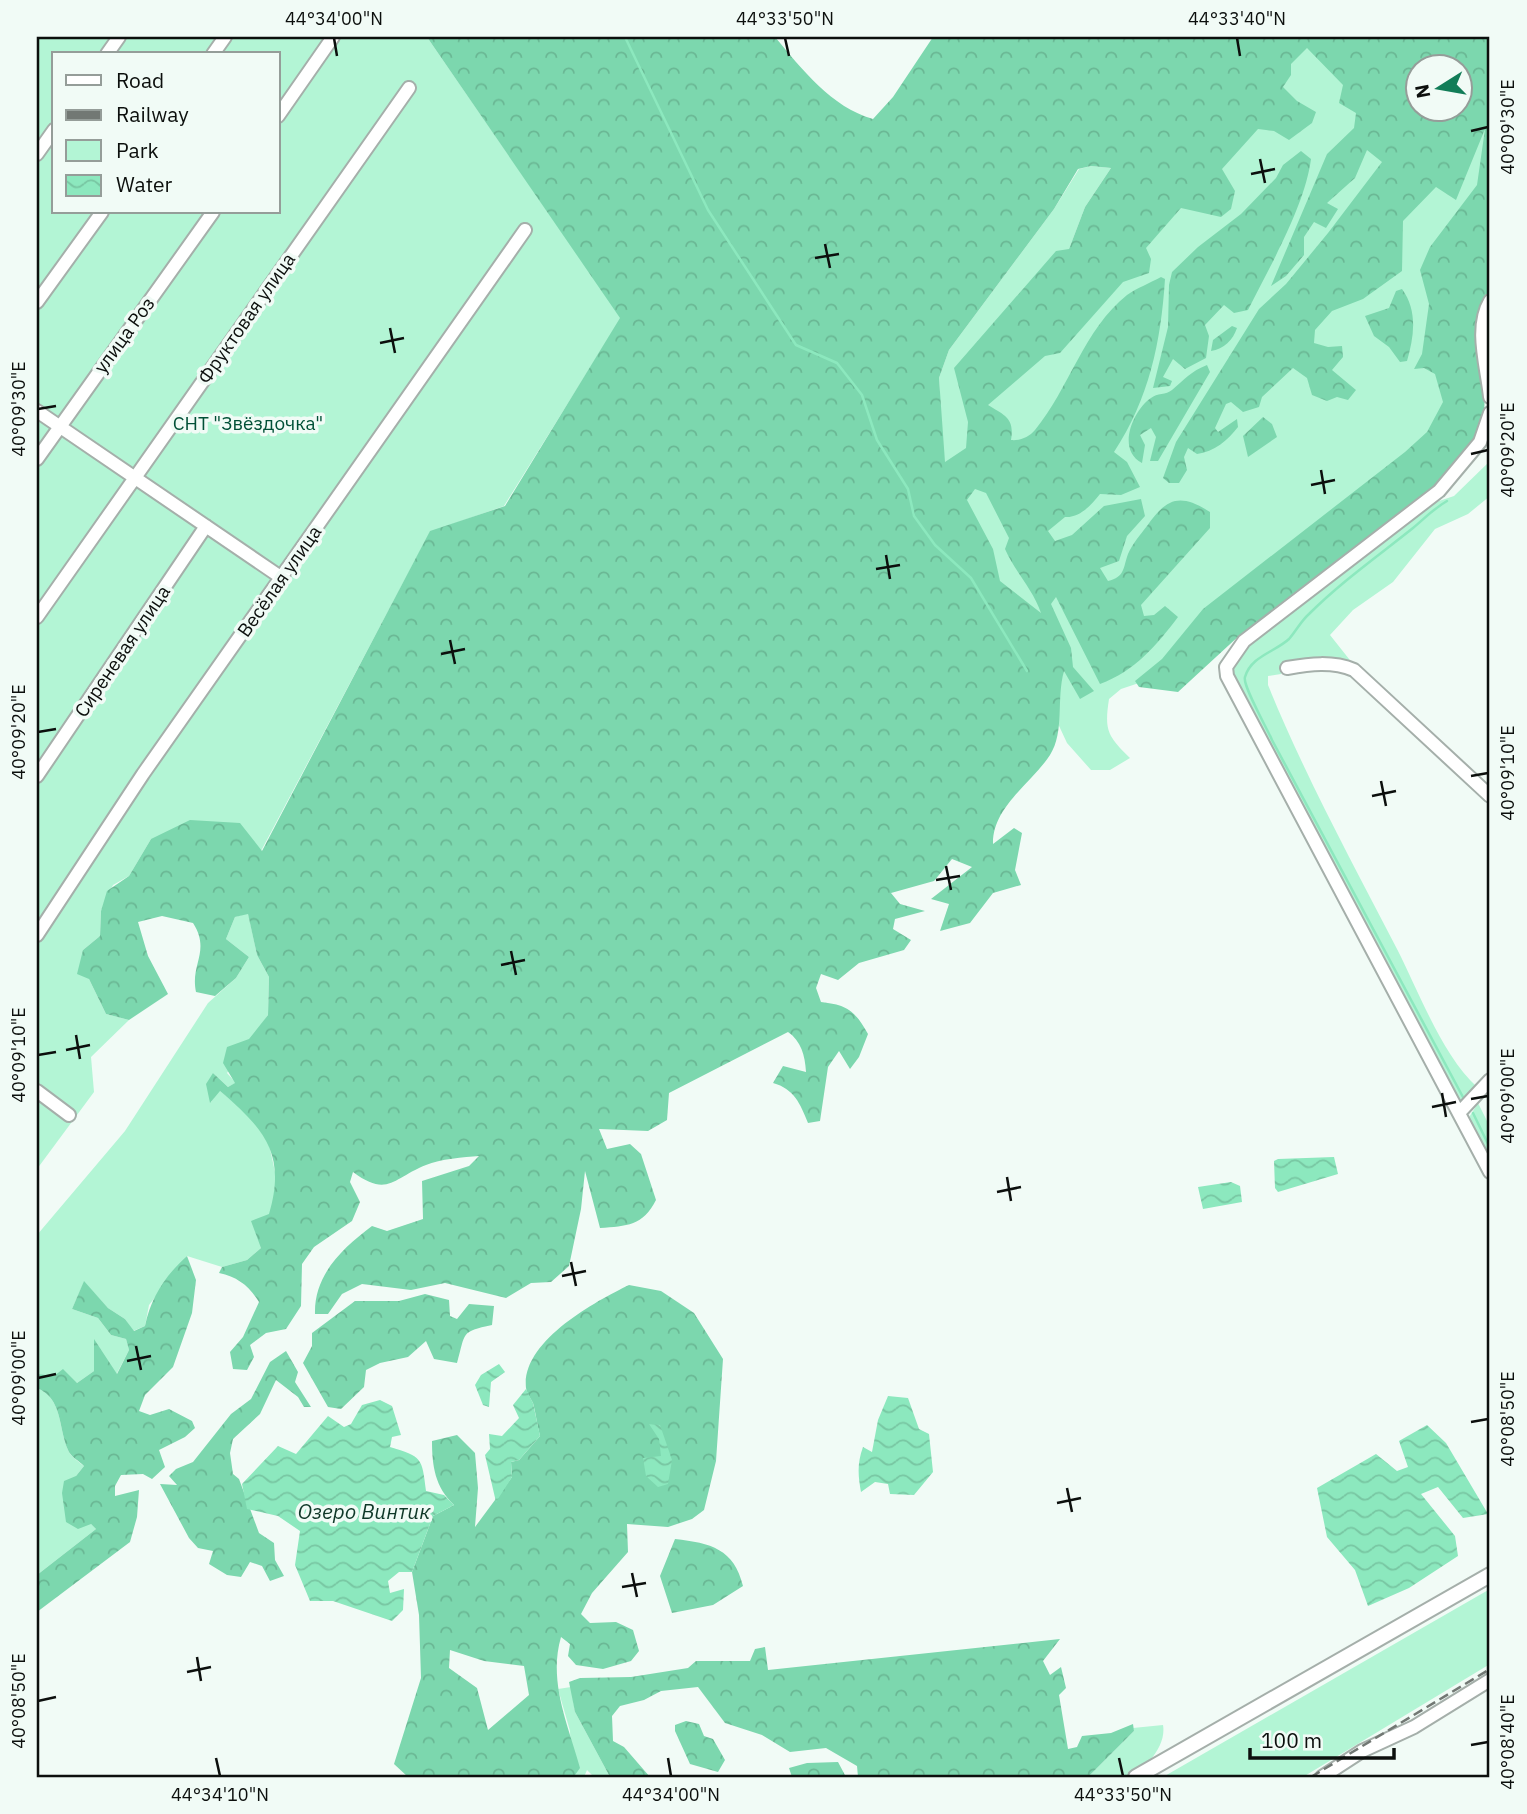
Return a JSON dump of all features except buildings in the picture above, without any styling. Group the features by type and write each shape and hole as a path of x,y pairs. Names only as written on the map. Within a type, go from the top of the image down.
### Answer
{"main road":[{"path":"1136,1777 1490,1575"}],"street":[{"path":"108,52 119,37"},
{"path":"214,52 225,37"},
{"path":"280,114 333,37"},
{"name":"Фруктовая улица","path":"37,617 409,88"},
{"path":"37,154 52,133"},
{"path":"37,302 101,214"},
{"name":"улица Роз","path":"37,459 212,214"},
{"name":"Весёлая улица","path":"37,935 143,774 525,230"},
{"path":"1490,301 1483,313 1483,350 1490,397"},
{"path":"37,411 135,475 282,578"},
{"path":"1490,413 1480,442 1439,491 1244,641 1226,667 1227,676 1490,1172"},
{"name":"Сиреневая улица","path":"37,776 206,526"},
{"path":"1287,668 1341,664 1354,670 1490,796"},
{"path":"1459,1113 1490,1080"},
{"path":"37,1091 69,1115"},
{"path":"1322,1777 1362,1751 1414,1727 1490,1680"}],"green space":[{"name":"СНТ \"Звёздочка\"","path":"37,37 427,37 621,318 504,506 430,532 261,851 151,839 129,876 113,885 101,911 100,936 83,950 89,979 106,1014 129,1020 91,1057 94,1092 37,1169"},
{"path":"427,37 775,37 818,86 844,106 873,119 893,97 933,37 1490,37 1490,323 1489,327 1478,331 1477,362 1485,393 1484,414 1475,443 1436,485 1241,634 1178,692 1139,687 1135,681 1162,659 1203,609 1405,452 1427,432 1443,402 1435,374 1424,368 1414,369 1422,354 1429,304 1420,270 1430,247 1477,185 1485,129 1456,200 1436,187 1403,221 1402,271 1363,299 1332,311 1315,330 1314,343 1328,347 1342,346 1343,357 1332,370 1356,390 1348,400 1337,397 1327,401 1312,395 1307,378 1293,368 1262,397 1259,407 1243,412 1231,402 1226,404 1215,428 1218,432 1237,419 1238,427 1234,432 1209,451 1197,454 1188,448 1184,457 1187,470 1179,483 1169,483 1163,478 1176,442 1259,309 1286,284 1382,162 1367,150 1355,178 1327,203 1338,209 1326,228 1314,222 1304,237 1304,255 1286,276 1271,286 1327,154 1354,128 1356,113 1339,103 1343,85 1307,48 1291,64 1291,75 1283,87 1297,101 1316,112 1312,123 1289,140 1274,131 1258,129 1222,169 1235,191 1231,209 1221,217 1181,208 1146,248 1151,259 1149,273 1123,282 1060,353 1045,356 988,405 1010,422 1011,440 1030,435 1047,414 1088,342 1112,309 1135,290 1161,277 1165,279 1160,325 1151,369 1136,411 1114,452 1127,462 1140,487 1121,495 1100,494 1085,510 1065,517 1048,531 1055,541 1072,535 1104,506 1141,499 1145,516 1127,536 1119,561 1100,568 1108,581 1118,577 1134,543 1167,504 1174,501 1190,502 1210,512 1210,528 1141,605 1144,616 1154,615 1165,606 1178,617 1144,656 1112,679 1100,684 1056,597 1051,604 1071,648 1073,667 1094,691 1080,699 1064,671 1055,746 1006,807 994,831 993,844 1014,828 1022,833 1015,870 1021,885 993,893 970,923 940,931 949,904 931,899 972,867 952,859 934,881 891,893 900,904 925,911 895,919 893,929 911,940 904,950 859,963 838,980 821,974 816,988 821,1002 850,1010 868,1034 859,1057 850,1069 839,1051 828,1067 820,1121 808,1123 791,1093 773,1083 783,1066 806,1072 801,1049 788,1032 669,1093 667,1120 648,1131 599,1129 607,1149 630,1144 641,1154 656,1200 640,1220 600,1228 585,1171 581,1209 569,1266 551,1282 531,1283 506,1298 445,1283 411,1290 362,1284 342,1294 328,1314 315,1314 319,1286 325,1274 351,1243 372,1226 387,1231 423,1219 422,1181 469,1166 479,1156 432,1163 383,1185 365,1180 353,1172 350,1182 360,1202 352,1221 314,1247 302,1264 301,1306 286,1329 266,1333 250,1345 254,1357 247,1370 233,1369 230,1352 243,1337 259,1302 242,1283 219,1273 222,1267 247,1260 261,1248 251,1221 269,1214 275,1174 273,1158 259,1130 220,1091 210,1103 206,1084 213,1073 228,1087 235,1083 223,1063 227,1047 249,1039 268,1015 269,977 257,955 248,914 235,917 226,939 249,957 236,978 215,996 196,992 200,942 193,923 162,916 138,922 148,956 168,994 129,1020 106,1014 89,979 77,974 83,950 100,936 101,911 107,891 129,876 151,839 190,820 240,823 262,851 430,531 505,506 620,318","holes":["1091,166 1111,168 1085,207 1069,249 1056,251 954,368 968,422 966,448 945,462 939,378 949,350 1054,209 1078,169","975,489 986,493 1009,538 1005,549 1041,613 1000,581 993,549 967,500"]},
{"path":"1309,37 1404,99 1404,122 1474,122 1474,111 1490,115 1456,426 1142,682 1121,689 1109,699 1109,732 1130,758 1110,770 1091,770 1067,743 932,453 942,443 939,378 949,350 1054,209 1079,169 1091,166 1111,168 1085,207 1069,249 955,368"},
{"path":"1301,151 1311,159 1302,197 1248,310 1234,313 1224,305 1205,325 1209,336 1206,358 1185,369 1173,359 1163,377 1172,381 1170,386 1153,388 1168,327 1172,272 1198,247 1241,214 1276,178 1283,165"},
{"path":"1402,289 1411,306 1413,324 1407,361 1400,362 1389,347 1374,336 1365,316 1389,308 1396,291"},
{"path":"1232,326 1237,328 1230,340 1224,346 1211,351 1213,340"},
{"path":"1207,365 1210,372 1158,461 1150,461 1156,437 1151,428 1140,435 1145,445 1142,463 1134,457 1129,440 1133,420 1138,411 1151,398 1170,392 1192,373"},
{"path":"1263,417 1272,424 1277,437 1248,457 1243,436"},
{"path":"1490,461 1490,496 1468,514 1435,529 1393,582 1353,610 1330,635 1353,664 1328,659 1312,660 1287,664 1281,674 1268,676 1268,685 1297,752 1432,1022 1464,1074 1477,1087 1461,1104 1230,670 1237,653 1427,505 1454,496"},
{"path":"248,913 257,955 269,977 268,1015 227,1073 236,1083 228,1087 213,1073 211,1102 219,1090 252,1118 269,1144 278,1186 261,1248 247,1260 222,1267 187,1256 149,1305 145,1326 133,1331 125,1319 108,1308 84,1282 72,1309 98,1318 111,1335 126,1339 129,1350 116,1375 94,1340 94,1371 77,1383 37,1374 37,1235 125,1131 208,1003 236,978 249,957 226,939 235,917"},
{"path":"1478,1103 1490,1127 1490,1155 1468,1119"},
{"path":"187,1256 196,1280 192,1313 173,1367 145,1395 139,1411 150,1415 169,1409 192,1421 195,1428 185,1437 159,1450 165,1467 152,1479 143,1474 121,1475 115,1486 115,1496 139,1490 137,1517 130,1542 37,1612 37,1575 96,1529 91,1524 78,1529 66,1522 62,1493 64,1481 76,1476 84,1466 69,1452 56,1406 37,1388 37,1374 54,1376 63,1369 77,1383 94,1371 94,1339 117,1374 129,1350 126,1339 111,1335 98,1318 72,1309 84,1281 108,1308 125,1319 134,1331 145,1326 160,1288"},
{"path":"629,1285 661,1291 694,1313 723,1359 716,1461 704,1510 692,1519 668,1527 627,1524 628,1552 592,1593 581,1614 590,1623 616,1622 633,1630 639,1651 631,1661 603,1669 576,1665 568,1656 570,1644 561,1637 558,1687 580,1768 575,1775 408,1777 394,1764 421,1678 419,1615 412,1572 433,1516 454,1505 436,1476 432,1441 457,1435 475,1453 478,1488 475,1527 512,1477 511,1462 519,1460 540,1436 533,1403 526,1388 528,1371 535,1355 562,1326 597,1302","holes":["450,1650 484,1661 524,1666 529,1695 488,1730 477,1688 449,1668"]},
{"path":"425,1294 449,1300 450,1316 457,1319 469,1304 494,1306 492,1325 466,1335 457,1363 434,1359 426,1341 408,1357 380,1363 366,1370 364,1387 341,1409 328,1407 303,1363 312,1346 312,1333 355,1301 399,1301"},
{"path":"286,1351 298,1372 295,1382 311,1407 304,1407 298,1397 276,1380 260,1414 233,1439 230,1453 233,1474 239,1479 259,1533 274,1543 275,1560 284,1576 270,1581 262,1566 250,1562 241,1577 227,1575 209,1564 213,1551 198,1548 189,1538 160,1484 177,1485 169,1476 176,1469 193,1462 231,1414 251,1399 270,1362"},
{"path":"37,1388 56,1406 69,1452 84,1466 76,1476 91,1524 96,1529 37,1575"},
{"path":"675,1539 700,1543 719,1550 734,1564 743,1586 713,1605 672,1613 660,1576"},
{"path":"1490,1589 1490,1664 1303,1777 1163,1777"},
{"path":"1060,1639 1043,1661 1050,1675 1061,1667 1066,1688 1059,1695 1068,1749 1077,1747 1082,1736 1111,1733 1133,1724 1134,1731 1088,1777 858,1777 857,1766 826,1748 790,1752 762,1735 725,1723 698,1687 661,1691 644,1700 620,1706 612,1716 613,1741 624,1747 650,1777 610,1777 575,1712 569,1682 580,1678 631,1677 688,1668 696,1661 750,1661 755,1649 765,1647 768,1670"},
{"path":"571,1687 575,1712 610,1777 594,1777 587,1770 584,1777 572,1777 570,1731 558,1689"},
{"path":"686,1721 699,1724 704,1736 713,1739 725,1760 718,1772 690,1764 675,1731 675,1725"},
{"path":"1163,1725 1157,1750 1137,1771 1117,1778 1088,1777 1134,1731 1133,1728"},
{"path":"838,1762 846,1777 792,1777 789,1768 807,1763"}],"water":[{"path":"1334,1157 1338,1174 1278,1192 1275,1188 1274,1161"},
{"path":"1231,1182 1240,1186 1242,1202 1203,1209 1198,1187"},
{"path":"499,1364 505,1372 491,1382 489,1407 483,1405 475,1385 481,1375"},
{"path":"526,1389 533,1403 540,1436 519,1460 511,1462 512,1477 496,1502 485,1455 490,1449 489,1434 502,1436 519,1418 513,1405"},
{"path":"888,1396 908,1398 919,1429 929,1434 933,1472 914,1495 890,1494 888,1484 875,1482 861,1492 861,1453 863,1447 872,1452 878,1420"},
{"name":"Озеро Винтик","path":"380,1400 392,1406 401,1435 392,1437 390,1447 414,1456 421,1465 426,1491 444,1495 454,1505 433,1516 412,1572 399,1572 388,1581 390,1593 404,1589 403,1610 392,1621 333,1601 310,1601 295,1565 300,1531 278,1516 247,1509 242,1484 278,1446 296,1454 328,1416 344,1427 351,1424 362,1405"},
{"path":"649,1424 660,1425 672,1460 668,1484 658,1487 646,1476 643,1458 661,1456 659,1439"},
{"path":"1427,1425 1446,1443 1488,1514 1463,1518 1438,1487 1421,1494 1455,1536 1458,1556 1409,1588 1368,1606 1355,1570 1327,1537 1317,1488 1376,1454 1397,1471 1408,1467 1399,1441"}],"waterway":[{"path":"625,37 708,210 796,345 837,363 862,395 877,440 908,489 914,516 935,545 971,578 1027,671"},
{"path":"1447,501 1321,602 1289,639 1252,664 1245,682 1272,740 1464,1099"},
{"path":"1473,1113 1490,1148"}],"railway":[{"path":"1311,1777 1490,1669"}]}
